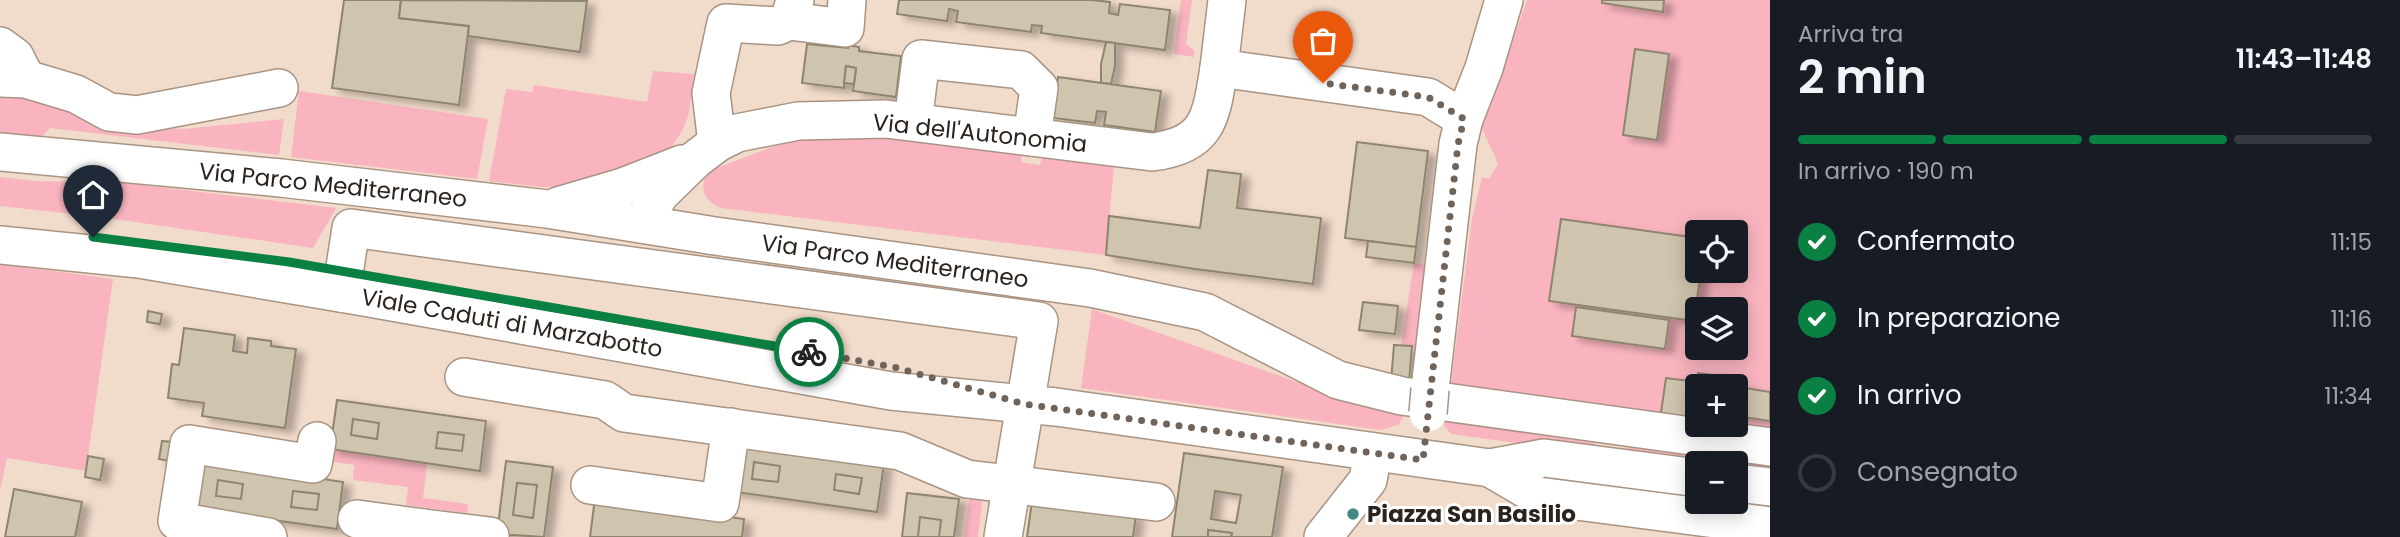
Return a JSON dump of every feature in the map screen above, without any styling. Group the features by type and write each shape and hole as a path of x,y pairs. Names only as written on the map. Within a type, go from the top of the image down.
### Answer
{"street":[{"path":"715,236 699,221 689,200 690,172 706,151 711,93 726,23 778,26 792,11 845,27 847,0"},
{"name":"Via dell'Autonomia","path":"547,209 623,187 706,151 737,133 799,121 886,119 1152,152 1181,145 1204,126 1211,113 1227,0"},
{"path":"1423,460 1458,144 1504,0"},
{"path":"0,46 15,57 13,79 76,94 109,112 136,115 279,88"},
{"path":"913,122 921,59 1021,70 1039,88 1032,137"},
{"path":"1219,68 1428,97 1464,119"},
{"name":"Via dell'Autonomia","path":"642,223 660,194 706,151"},
{"name":"Via Parco Mediterraneo","path":"0,152 281,178 547,209 715,236 1090,288 1205,312 1338,380 1402,396 1770,447"},
{"name":"Viale Caduti di Marzabotto","path":"0,226 289,262 342,282 615,342 891,391 1024,404 1490,468 1545,458 1685,476"},
{"path":"342,282 351,228 1039,321 1003,537"},
{"name":"Viale Caduti di Marzabotto","path":"0,246 342,282 894,367 1024,404"},
{"path":"605,400 615,342"},
{"path":"464,377 605,400 624,413 900,451 967,480 1156,502"},
{"path":"590,485 720,503 731,427"},
{"path":"268,537 177,521 189,444 313,464 317,441"},
{"path":"1323,537 1368,480 1373,452"},
{"name":"Viale Caduti di Marzabotto","path":"1490,468 1538,496 1770,526"},
{"path":"1748,485 1770,488"},
{"path":"357,519 424,533 490,536"}],"shaded area":[{"path":"1181,0 1192,0 1186,44 1194,50 1194,57 1174,54"},
{"path":"1527,0 1770,0 1770,436 1748,433 1748,374 1685,374 1685,424 1450,391 1472,219 1482,177 1489,179 1498,164 1482,128"},
{"path":"653,71 694,74 689,113 683,129 673,145 657,158 577,186 542,187 489,181 506,89 532,92 534,85 647,102"},
{"path":"299,91 488,119 477,179 291,157"},
{"path":"11,93 126,126 184,129 284,119 279,155 50,128 39,140 0,133 0,95"},
{"path":"893,135 1023,151 1021,162 1040,165 1043,154 1114,165 1106,255 721,208 710,201 704,192 704,181 711,170 783,143 804,139"},
{"path":"0,177 36,181 125,183 336,208 313,248 101,217 0,206"},
{"path":"1414,263 1425,265 1415,347 1401,345"},
{"path":"0,264 113,279 86,471 7,458 0,491"},
{"path":"1092,309 1353,402 1408,410 1398,425 1381,430 1081,388"},
{"path":"1443,415 1593,437 1596,454 1451,434 1444,425"},
{"path":"1632,441 1705,451 1685,451 1685,463 1623,458"},
{"path":"330,449 427,463 423,498 468,504 467,513 406,505 408,487 353,480 354,465 329,461"},
{"path":"1748,457 1770,460 1770,477 1748,474"},
{"path":"970,495 983,496 978,537 964,537"}],"building":[{"path":"344,0 401,0 399,18 469,26 459,105 332,88"},
{"path":"401,0 587,1 580,52 468,36 469,26 399,18"},
{"path":"899,0 1091,0 1110,2 1109,13 1118,15 1120,4 1170,10 1165,50 1041,33 1042,26 1032,25 1031,32 956,22 958,11 949,9 947,21 897,14"},
{"path":"1602,0 1664,0 1663,12 1602,3"},
{"path":"1106,42 1115,43 1115,66 1111,84 1101,83 1101,64"},
{"path":"807,44 848,48 848,45 859,47 859,51 901,56 896,97 853,91 856,68 846,66 844,88 802,83"},
{"path":"1635,49 1669,54 1657,140 1623,135"},
{"path":"846,66 856,68 854,84 844,83"},
{"path":"1058,77 1161,91 1155,132 1104,125 1106,112 1097,111 1095,123 1053,118"},
{"path":"1357,142 1428,151 1416,247 1345,238"},
{"path":"1208,170 1241,174 1237,208 1321,218 1313,284 1106,255 1109,216 1200,228"},
{"path":"1561,219 1685,236 1685,283 1699,283 1697,297 1685,297 1685,320 1549,301"},
{"path":"1368,241 1416,247 1414,263 1366,257"},
{"path":"1363,302 1398,306 1395,334 1359,330"},
{"path":"1576,307 1669,320 1665,349 1572,336"},
{"path":"148,311 162,314 160,324 147,322"},
{"path":"184,328 235,335 233,351 247,353 248,338 271,341 271,346 296,349 285,428 202,416 204,403 168,398 172,364 179,365"},
{"path":"1394,345 1412,346 1409,382 1391,381"},
{"path":"1666,378 1685,380 1685,422 1660,419"},
{"path":"1748,388 1770,392 1770,421 1748,418"},
{"path":"337,400 486,421 480,471 330,449"},
{"path":"353,419 379,423 377,439 351,435"},
{"path":"438,432 464,435 462,451 436,448"},
{"path":"162,441 172,442 169,461 159,459"},
{"path":"736,444 884,464 877,512 729,491"},
{"path":"1184,453 1283,467 1272,537 1231,537 1232,533 1208,530 1208,537 1172,537","holes":["1215,491 1241,495 1236,523 1211,519"]},
{"path":"88,456 104,459 100,480 85,477"},
{"path":"195,460 343,482 337,529 188,508"},
{"path":"506,461 553,467 544,537 497,534"},
{"path":"754,462 780,466 778,482 752,479"},
{"path":"836,474 862,478 859,494 834,490"},
{"path":"218,480 243,484 241,499 216,496"},
{"path":"517,483 537,485 533,518 513,515"},
{"path":"14,489 82,502 75,537 5,537"},
{"path":"293,491 319,494 317,510 291,507"},
{"path":"907,493 959,499 954,537 902,537"},
{"path":"595,498 744,519 742,537 590,537"},
{"path":"1032,501 1136,515 1133,537 1027,537"},
{"path":"920,517 941,520 939,537 918,537"},
{"path":"1208,530 1232,533 1231,537 1208,537"}],"way so far":[{"path":"809,352 894,367 1024,404 1423,460 1458,144 1464,119 1428,97 1323,83"}],"place":[{"name":"Piazza San Basilio","path":"1353,514"}],"route":[{"path":"93,237 289,262 809,352"}]}
